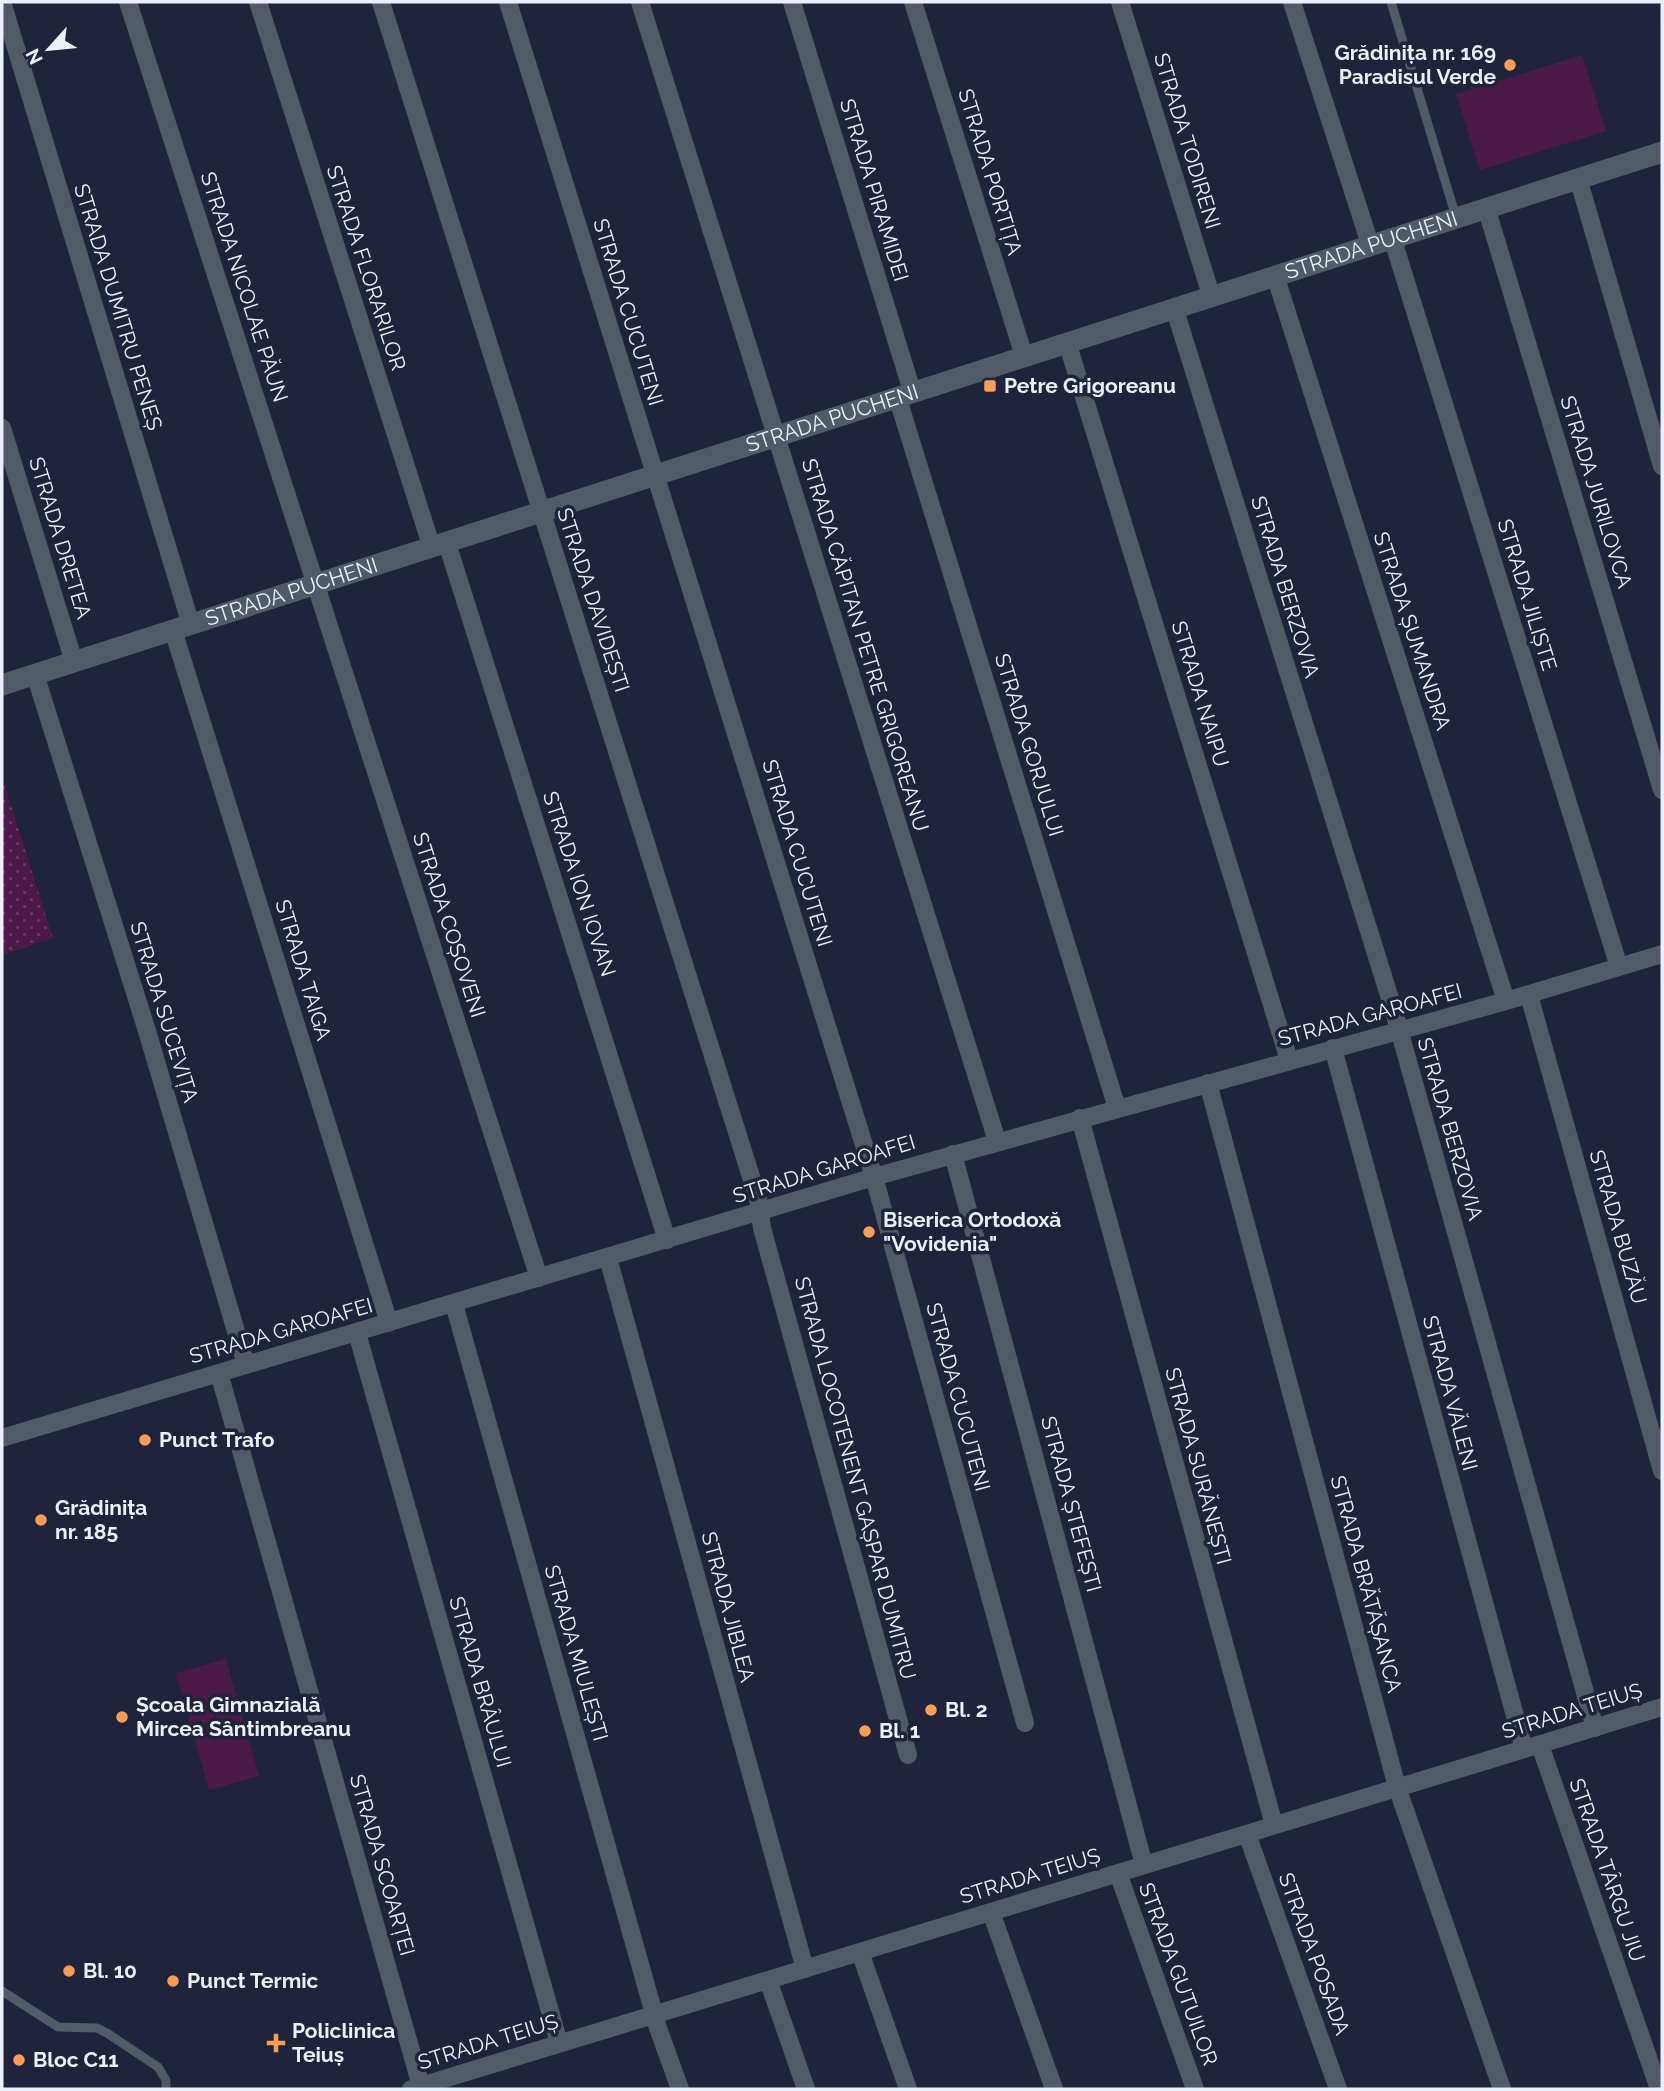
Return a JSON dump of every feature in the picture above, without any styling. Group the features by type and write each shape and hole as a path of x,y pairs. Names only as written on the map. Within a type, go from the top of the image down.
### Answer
{"street":[{"name":"STRADA DUMITRU PENEȘ","path":"2,2 182,627"},
{"name":"STRADA NICOLAE PĂUN","path":"128,2 316,585"},
{"name":"STRADA FLORARILOR","path":"258,2 439,546"},
{"name":"STRADA DAVIDEȘTI","path":"381,2 760,1212"},
{"name":"STRADA CUCUTENI","path":"508,2 874,1177 1025,1723"},
{"name":"STRADA CĂPITAN PETRE GRIGOREANU","path":"640,2 997,1141"},
{"name":"STRADA PIRAMIDEI","path":"792,2 904,393"},
{"name":"STRADA PORTIȚA","path":"913,2 1024,356"},
{"name":"STRADA TODIRENI","path":"1119,2 1211,295"},
{"path":"1292,2 1370,244"},
{"name":"STRADA PUCHENI","path":"2,685 439,546 904,393 1662,152"},
{"path":"1578,178 1662,466"},
{"name":"STRADA JURILOVCA","path":"1486,207 1662,790"},
{"name":"STRADA JILIȘTE","path":"1392,237 1619,967"},
{"name":"STRADA ȘUMANDRA","path":"1275,275 1506,1001"},
{"name":"STRADA BERZOVIA","path":"1174,307 1399,1030 1595,1728"},
{"name":"STRADA NAIPU","path":"1067,342 1289,1060"},
{"name":"STRADA GORJULUI","path":"904,393 1117,1108"},
{"name":"STRADA DRETEA","path":"2,428 74,662"},
{"name":"STRADA ION IOVAN","path":"439,546 667,1240"},
{"name":"STRADA COȘOVENI","path":"316,585 539,1278"},
{"name":"STRADA TAIGA","path":"182,627 389,1323"},
{"name":"STRADA SUCEVIȚA","path":"35,674 147,1031 246,1365"},
{"name":"STRADA GAROAFEI","path":"2,1438 997,1141 1662,956"},
{"name":"STRADA BUZĂU","path":"1529,995 1662,1471"},
{"name":"STRADA VĂLENI","path":"1333,1048 1532,1747"},
{"name":"STRADA BRĂTĂȘANCA","path":"1208,1083 1397,1787 1502,2089"},
{"name":"STRADA SURĂNEȘTI","path":"1080,1118 1274,1825"},
{"name":"STRADA ȘTEFEȘTI","path":"953,1154 1144,1865"},
{"name":"STRADA LOCOTENENT GAȘPAR DUMITRU","path":"760,1212 908,1755"},
{"name":"STRADA JIBLEA","path":"608,1258 805,1969"},
{"name":"STRADA MIULEȘTI","path":"454,1304 654,2014 680,2089"},
{"name":"STRADA BRÂULUI","path":"357,1333 559,2043"},
{"name":"STRADA SCOARȚEI","path":"219,1373 416,2088"},
{"name":"STRADA TEIUȘ","path":"416,2088 1662,1707"},
{"name":"STRADA TÂRGU JIU","path":"1532,1747 1659,2089"},
{"name":"STRADA POSADA","path":"1247,1834 1338,2089"},
{"name":"STRADA GUTUILOR","path":"1118,1873 1195,2089"},
{"path":"991,1912 1054,2089"},
{"path":"860,1952 908,2089"},
{"path":"768,1980 806,2089"}],"lane":[{"path":"1391,2 1456,217"},
{"path":"2,1991 58,2027 97,2028 159,2067 166,2080 166,2089"}],"shaded area":[{"path":"1582,55 1606,131 1480,170 1456,94"},
{"path":"2,777 53,938 2,955"},
{"path":"226,1659 259,1776 209,1790 176,1673"}],"place":[{"name":"Grădinița nr. 169 Paradisul Verde","path":"1510,65"},
{"name":"Petre Grigoreanu","path":"990,386"},
{"name":"Biserica Ortodoxă \"Vovidenia\"","path":"869,1232"},
{"name":"Punct Trafo","path":"145,1440"},
{"name":"Grădinița nr. 185","path":"41,1520"},
{"name":"Bl. 2","path":"931,1710"},
{"name":"Școala Gimnazială Mircea Sântimbreanu","path":"122,1717"},
{"name":"Bl. 1","path":"865,1731"},
{"name":"Bl. 10","path":"69,1971"},
{"name":"Punct Termic","path":"173,1981"},
{"name":"Policlinica Teiuș","path":"276,2043"},
{"name":"Bloc C11","path":"19,2060"}]}
